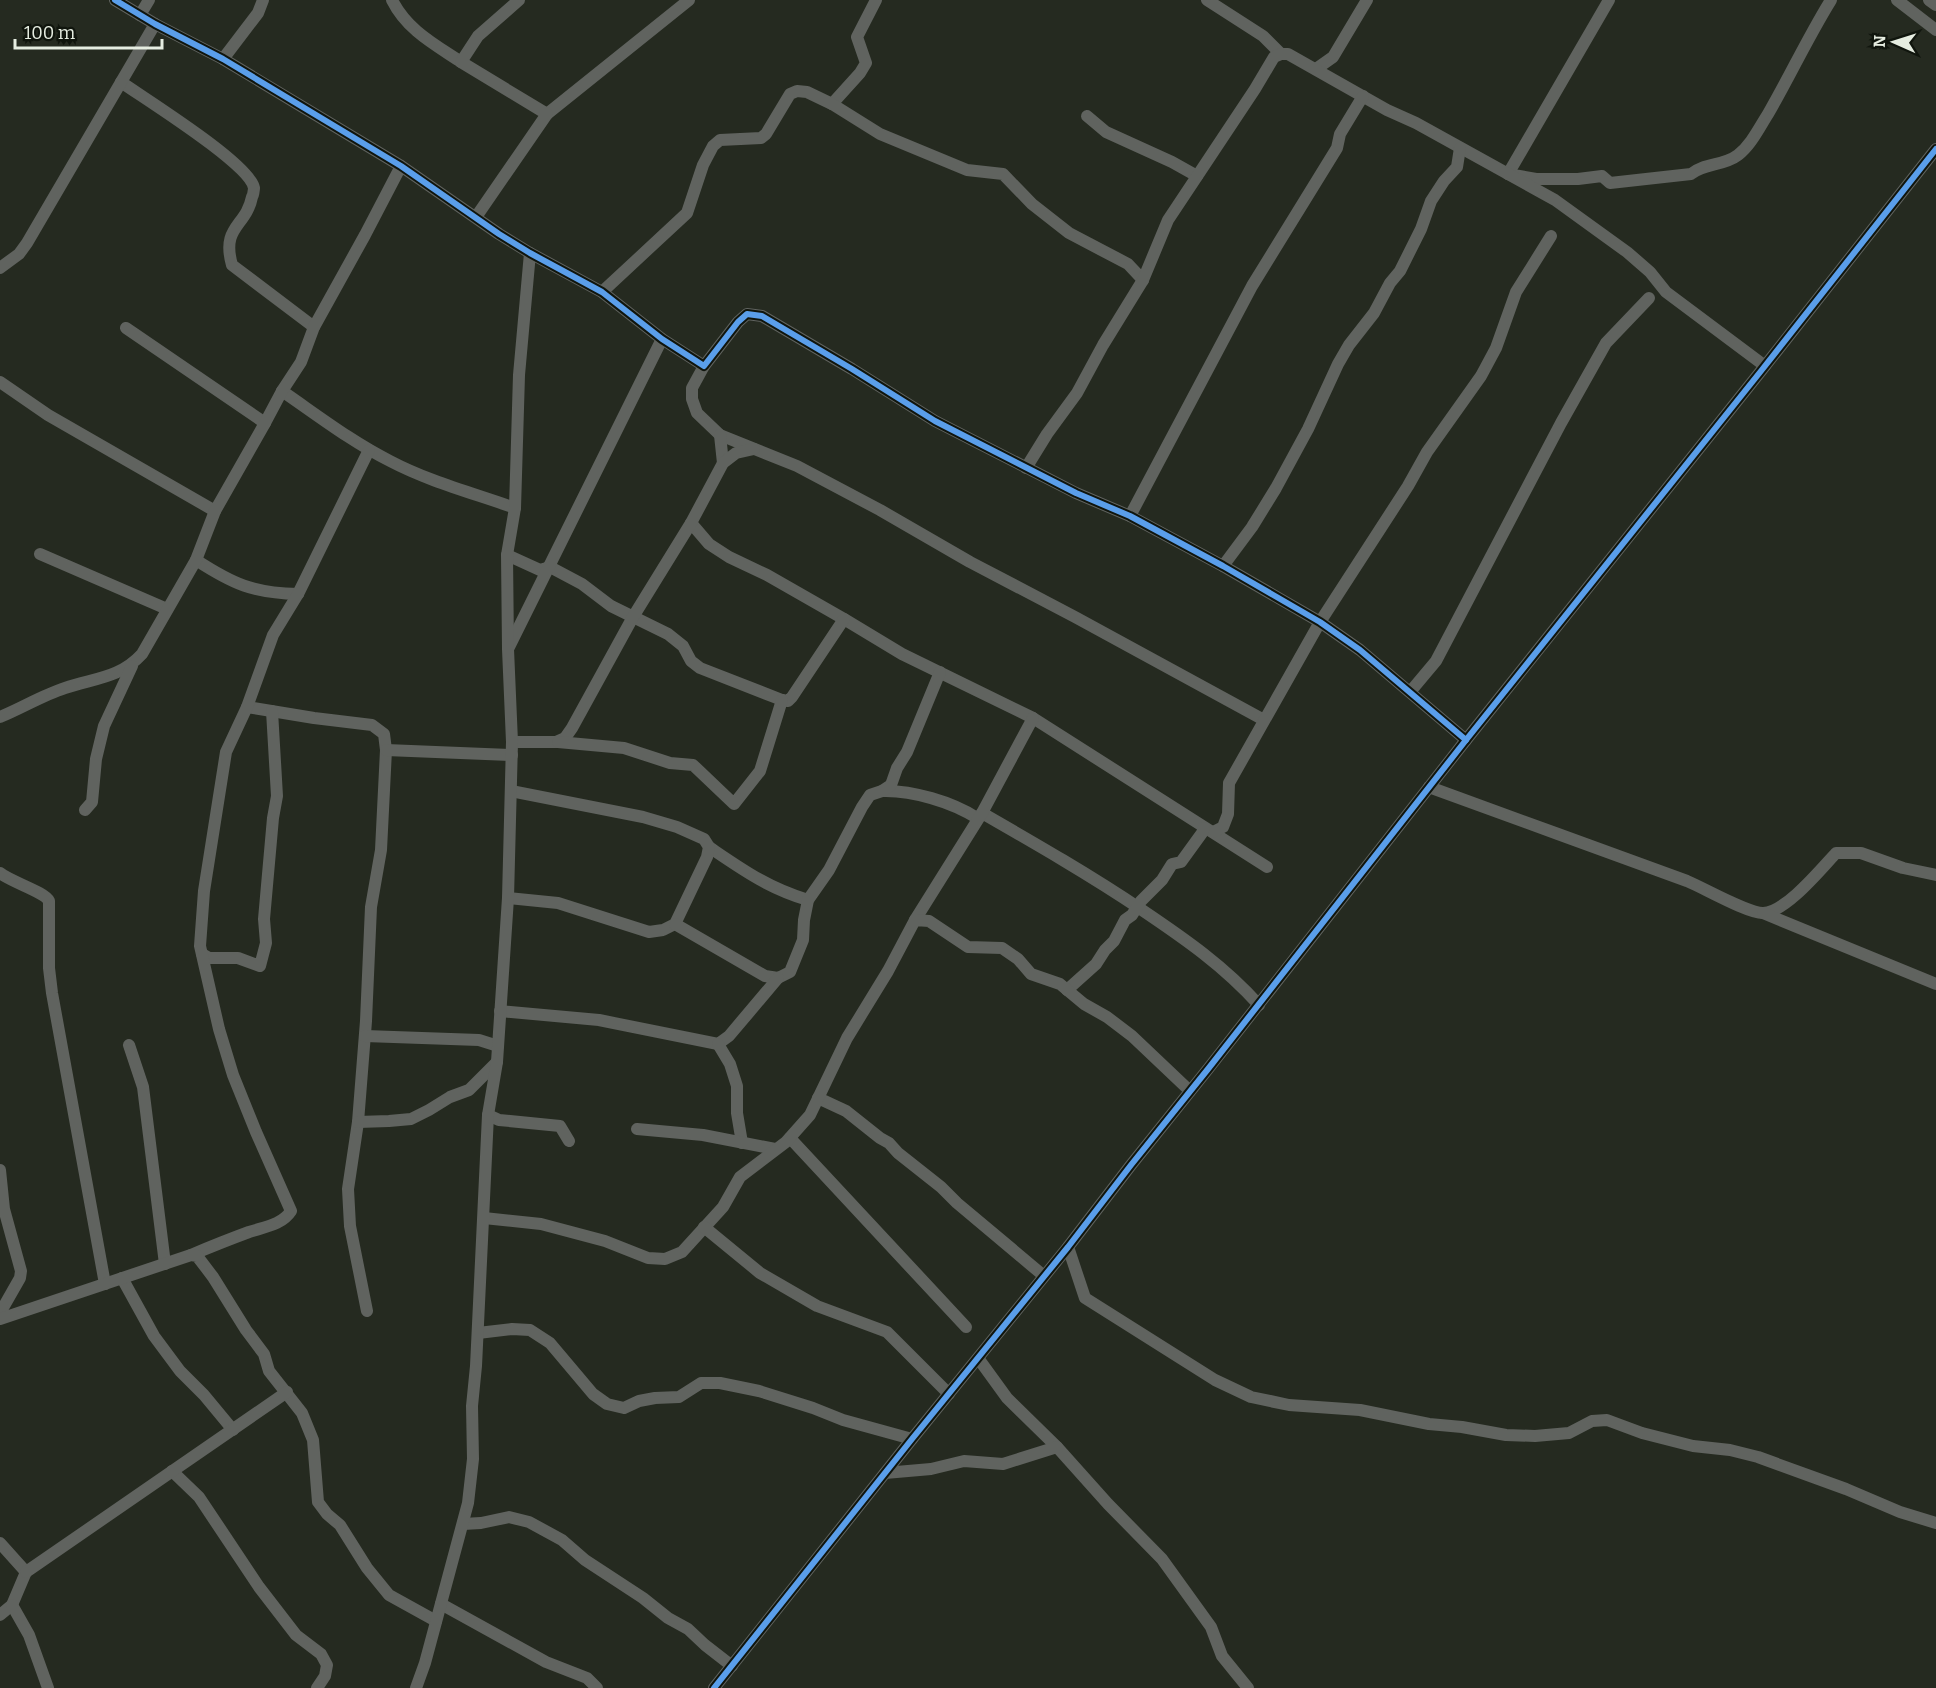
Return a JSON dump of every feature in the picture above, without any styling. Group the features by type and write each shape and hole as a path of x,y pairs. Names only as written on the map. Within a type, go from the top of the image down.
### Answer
{"street":[{"path":"115,0 154,24 223,59 401,166 498,234 602,292 662,339 704,366"},
{"path":"140,15 149,0"},
{"path":"223,59 258,13 262,0"},
{"path":"392,0 401,17 415,32 547,114"},
{"path":"461,62 478,36 519,0"},
{"path":"476,217 547,114 689,0"},
{"path":"832,104 860,74 866,63 857,37 876,0"},
{"path":"1207,0 1263,36 1281,54"},
{"path":"1316,69 1334,57 1367,0"},
{"path":"1508,174 1609,0"},
{"path":"1508,174 1536,179 1578,179 1602,176 1610,183 1623,183 1691,174 1699,168 1736,157 1750,144 1831,0"},
{"path":"1897,0 1936,30"},
{"path":"1929,0 1936,5"},
{"path":"0,268 19,254 27,243 154,24"},
{"path":"1026,468 1077,393 1102,345 1143,280 1168,220 1274,57 1281,54 1288,54 1555,200 1628,252 1650,272 1666,292 1765,366"},
{"path":"121,82 229,157 249,179 254,189 252,201 231,236 228,249 232,265 314,327"},
{"path":"602,292 687,213 703,165 713,146 720,140 761,138 766,134 793,91 807,92 832,104 880,134 967,170 1003,174 1032,204 1069,233 1128,264 1143,280"},
{"path":"1130,516 1252,286 1337,148 1340,134 1363,96"},
{"path":"1087,116 1106,132 1197,176"},
{"path":"1223,566 1252,527 1276,488 1349,345 1374,313 1390,283 1400,271 1421,229 1431,201 1444,181 1457,167 1460,148"},
{"path":"714,1688 1068,1247 1466,740 1935,152"},
{"path":"86,810 92,802 96,759 104,726 132,666 142,654 196,560 215,511 282,391 301,362 314,327 401,166"},
{"path":"1067,990 1096,964 1114,941 1125,920 1162,880 1172,864 1180,862 1202,833 1223,827 1228,814 1229,783 1320,622 1408,486 1427,452 1481,376 1496,348 1516,292 1551,236"},
{"path":"416,1688 463,1524 473,1459 472,1406 478,1333 488,1115 497,1062 508,898 512,742 507,555 515,508 519,375 530,253"},
{"path":"1410,692 1436,661 1606,342 1649,298"},
{"path":"1264,720 969,562 880,510 797,466 720,435 697,413 692,399 692,388 704,366 738,322 747,315 762,316 935,421 1076,493 1130,516 1320,622 1360,650 1466,740"},
{"path":"126,328 266,423"},
{"path":"508,649 662,339"},
{"path":"0,382 48,415 215,511"},
{"path":"282,391 369,450 438,483 515,508"},
{"path":"720,435 723,464"},
{"path":"556,742 565,738 572,728 633,617 691,524 723,464 736,453 754,449"},
{"path":"0,1319 272,1226 288,1216 291,1211 233,1076 219,1029 200,946 204,891 226,752 247,707 273,635 298,594 369,450"},
{"path":"691,524 709,544 729,557 766,575 902,654 1033,718 1267,867"},
{"path":"40,554 167,609"},
{"path":"507,555 540,570 550,567 582,584 611,606 668,634 683,646 691,661 700,668 782,700 788,701 792,697 844,619"},
{"path":"196,560 224,578 248,588 298,594"},
{"path":"0,717 64,688 116,674 132,666"},
{"path":"500,1011 598,1020 718,1044 729,1036 778,978 790,972 803,939 808,900 829,870 870,795 891,785 940,672"},
{"path":"512,742 556,742 624,747 670,763 693,765 734,804 760,771 782,700"},
{"path":"247,707 372,725 384,734 386,750 381,850 371,908 358,1122 348,1189 350,1226 367,1311"},
{"path":"202,954 209,958 238,958 260,966 266,943 264,919 277,796 272,711"},
{"path":"484,1218 541,1224 605,1241 648,1258 665,1259 682,1252 723,1207 740,1177 790,1138 810,1116 847,1038 888,971 915,920 980,815 1033,718"},
{"path":"386,750 512,755"},
{"path":"1429,787 1689,882 1743,907 1763,913 1936,984"},
{"path":"882,791 900,790 980,815 1107,886 1180,934 1230,975 1258,1005"},
{"path":"511,791 643,817 677,827 704,839 710,847 755,879 808,900"},
{"path":"508,898 558,903 649,932 663,930 675,924 710,847"},
{"path":"1763,913 1778,908 1800,892 1836,853 1861,854 1904,868 1936,874"},
{"path":"0,873 48,897 49,968 52,993 105,1284"},
{"path":"915,920 928,921 968,947 1002,948 1018,959 1031,974 1060,984 1084,1004 1107,1017 1132,1036 1190,1091"},
{"path":"675,924 765,976 778,978"},
{"path":"365,1036 479,1040 498,1046"},
{"path":"718,1044 730,1064 737,1086 737,1113 742,1143"},
{"path":"129,1045 143,1087 165,1264"},
{"path":"358,1122 411,1119 450,1097 469,1090 497,1062"},
{"path":"818,1098 846,1112 888,1143 1044,1276"},
{"path":"488,1115 499,1120 560,1126 569,1141"},
{"path":"637,1129 703,1135 775,1149"},
{"path":"790,1138 966,1327"},
{"path":"0,1170 4,1209 21,1271 20,1278 0,1313"},
{"path":"704,1227 760,1273 817,1306 887,1332 949,1394"},
{"path":"1068,1247 1085,1298 1215,1380 1251,1397 1289,1406 1360,1410 1429,1424 1462,1426 1506,1435 1534,1436 1569,1433 1592,1420 1607,1420 1642,1433 1693,1446 1730,1450 1758,1457 1846,1489 1900,1512 1936,1523"},
{"path":"191,1255 197,1256 213,1277 264,1354 269,1371 302,1413 313,1440 318,1502 340,1525 367,1568 388,1595 436,1621"},
{"path":"122,1278 154,1336 180,1371 204,1395 233,1430"},
{"path":"478,1333 512,1329 530,1330 550,1343 593,1394 607,1404 624,1408 639,1401 680,1397 701,1383 720,1383 759,1391 843,1420 912,1439"},
{"path":"978,1358 1007,1398 1057,1447 1162,1560 1211,1628 1222,1656 1248,1688"},
{"path":"0,1615 12,1605 26,1572 287,1392"},
{"path":"885,1473 931,1469 964,1461 1003,1464 1057,1447"},
{"path":"172,1471 199,1497 259,1587 296,1635 321,1654 327,1665 325,1676 317,1688"},
{"path":"463,1524 509,1517 529,1522 562,1540 585,1560 643,1598 668,1618 688,1629 732,1666"},
{"path":"0,1543 26,1572"},
{"path":"441,1604 546,1662 587,1678 597,1688"},
{"path":"12,1605 29,1635 48,1688"}],"cycle path":[{"path":"115,0 155,24 223,59 401,166 499,234 602,292 662,339 704,366 738,322 747,314 762,316 935,421 1076,493 1130,516 1320,622 1360,650 1466,740"},
{"path":"714,1688 1068,1247 1466,740 1936,149"}]}
